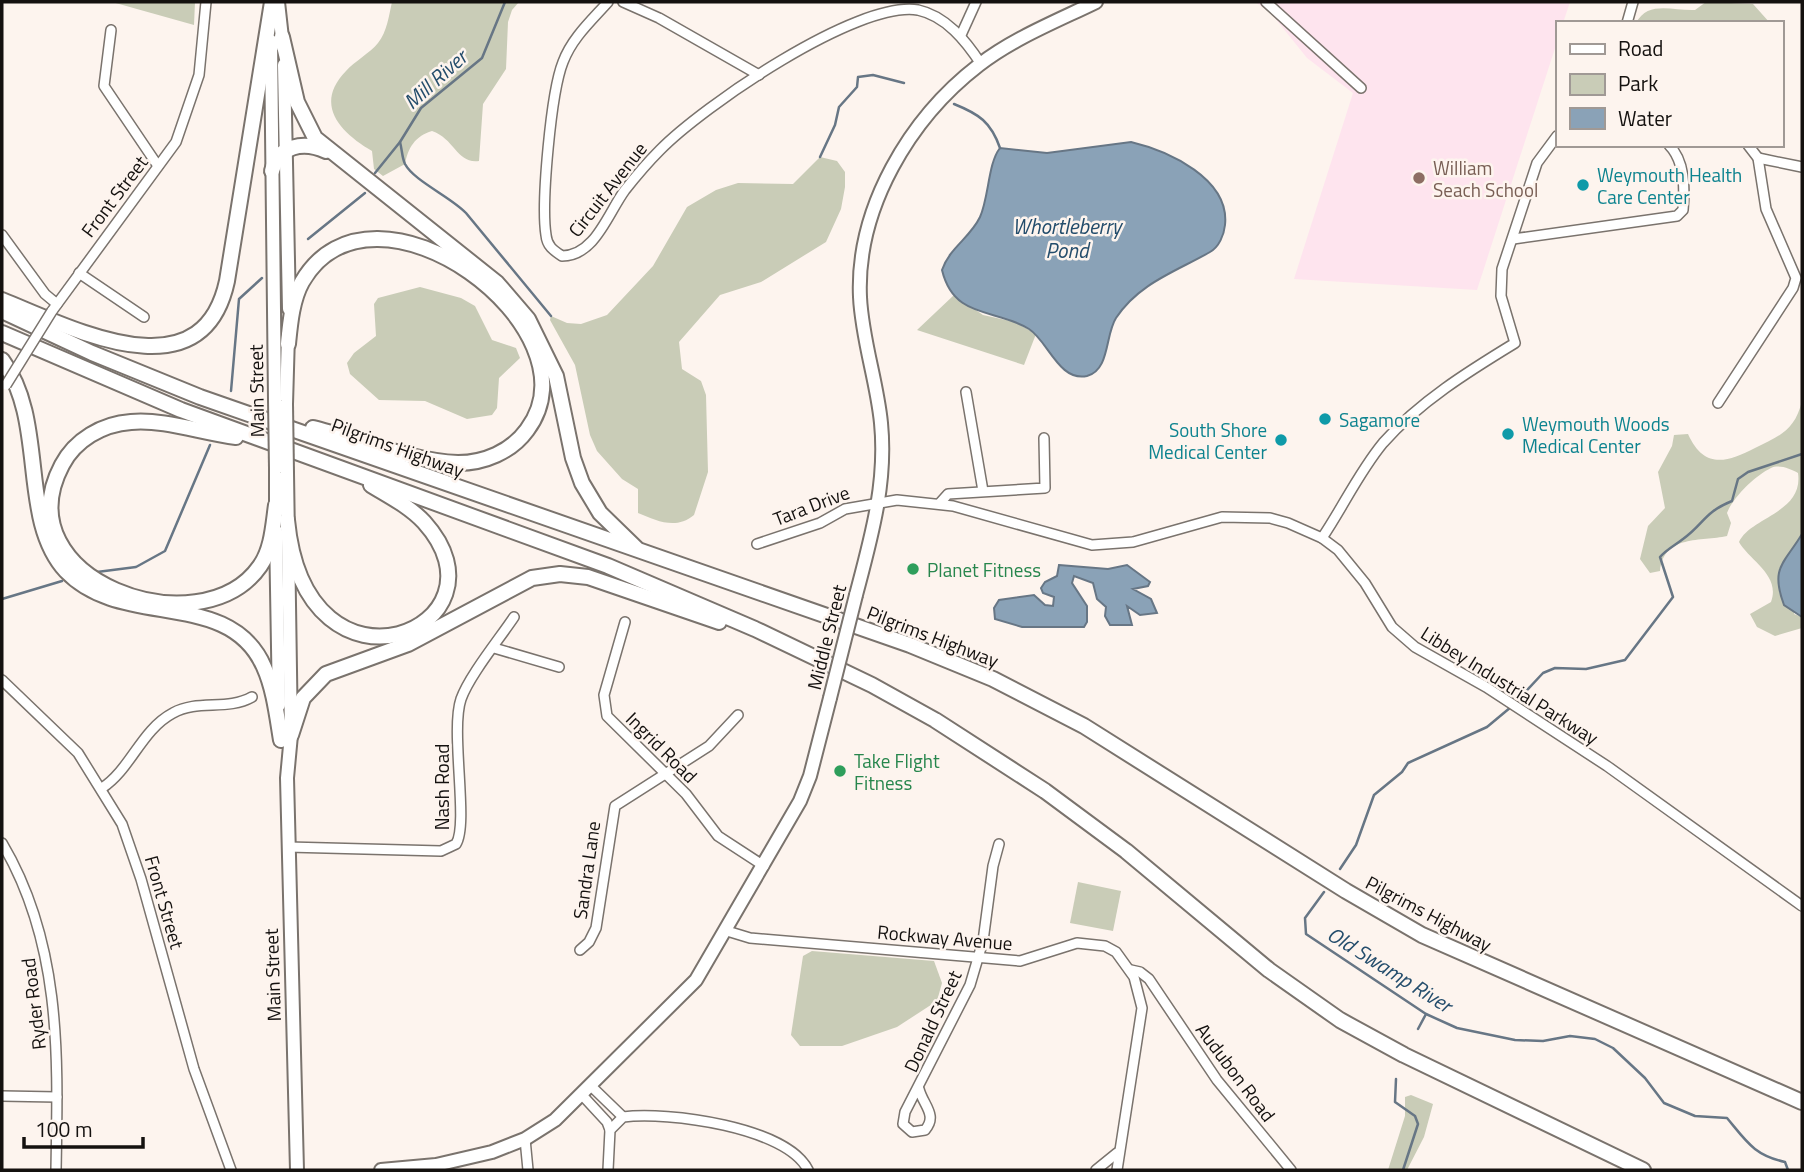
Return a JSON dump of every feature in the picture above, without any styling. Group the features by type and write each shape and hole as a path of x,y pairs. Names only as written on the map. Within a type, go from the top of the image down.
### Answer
{"highway":[{"path":"2,300 67,325 134,346 177,344 209,323 220,306 227,281 274,2"},
{"path":"282,37 304,120 316,138 336,157 491,277 519,306 540,338 556,376 573,458 585,489 600,513 640,552"},
{"path":"272,171 277,159 287,150 315,146 336,157"},
{"path":"200,397 415,455 460,463 489,458 514,445 534,420 542,397 542,373 535,350 502,301 452,261 396,240 354,243 336,250 315,266 297,296 288,344"},
{"name":"Pilgrims Highway","path":"2,311 92,353 200,397 924,650 1006,685 1097,733 1353,895 1429,939 1802,1102"},
{"name":"Pilgrims Highway","path":"2,332 133,391 594,560 821,660 923,713 1039,787 1126,851 1269,971 1340,1020 1404,1055 1643,1170"},
{"path":"2,360 23,398 45,532 62,566 83,584 109,598 141,608 206,617 240,635 253,648 265,669 286,737"},
{"path":"263,440 140,421 105,428 80,442 64,462 53,487 52,522 68,558 95,581 134,596 192,602 226,594 251,577 267,551 276,505"},
{"path":"288,520 291,548 302,583 315,605 332,620 364,634 390,636 420,626 437,610 447,585 446,567 438,543 428,526 399,502 319,460"},
{"path":"286,737 303,698 326,674 408,644 512,586 546,575 574,575 603,581 821,660"}],"main road":[{"name":"Main Street","path":"274,2 282,37 287,150 288,344 281,402"},
{"name":"Main Street","path":"274,2 272,171 281,471 288,520 286,737"},
{"name":"Middle Street","path":"381,1170 436,1168 492,1152 525,1139 555,1120 685,993 727,931 804,792 879,502 881,423 860,299 867,232 881,193 912,136 946,94 981,64 1033,32 1096,2"},
{"name":"Main Street","path":"281,471 276,505 286,737 298,1170"}],"street":[{"name":"Front Street","path":"4,388 55,307 176,142 192,100 201,58 206,2"},
{"name":"Circuit Avenue","path":"608,2 569,49 559,76 546,195 546,236 549,245 562,256 580,252 588,244 624,192 672,137 759,75 824,36 887,12 909,9 926,12 961,35 981,64"},
{"path":"623,2 659,18 759,75"},
{"path":"961,35 976,2"},
{"path":"1266,2 1361,88"},
{"path":"1628,21 1633,2"},
{"path":"111,30 103,75 106,92 158,166"},
{"path":"1322,538 1368,465 1398,427 1459,378 1515,343 1500,288 1502,269 1537,163 1556,137"},
{"path":"1513,239 1677,216 1683,209 1682,172 1678,155 1671,147"},
{"path":"1718,403 1793,288 1799,270 1766,209 1758,158 1750,147"},
{"path":"1758,158 1802,167"},
{"path":"2,235 55,307"},
{"path":"79,273 144,317"},
{"path":"966,392 983,491"},
{"path":"939,504 948,494 1045,488 1044,438"},
{"name":"Libbey Industrial Parkway","path":"879,502 939,504 1092,545 1133,542 1208,519 1237,515 1270,518 1322,538 1352,566 1383,615 1403,637 1428,656 1502,698 1624,778 1802,906"},
{"name":"Tara Drive","path":"757,544 820,523 845,509 879,502"},
{"name":"Nash Road","path":"288,847 441,851 453,847 461,831 458,785 460,701 514,617"},
{"name":"Ingrid Road","path":"625,622 606,683 605,712 612,723 686,794 718,836 764,866"},
{"path":"494,648 559,667"},
{"name":"Front Street","path":"2,680 66,740 102,788 130,843 194,1069 231,1170"},
{"path":"102,788 115,777 155,726 169,715 187,707 231,705 252,697"},
{"name":"Sandra Lane","path":"580,950 589,942 596,928 613,810 621,800 709,746 738,715"},
{"name":"Ryder Road","path":"2,843 34,912 52,981 57,1027 56,1170"},
{"name":"Donald Street","path":"919,1089 930,1112 931,1122 925,1130 912,1132 905,1127 904,1116 967,993 978,959 999,844"},
{"name":"Rockway Avenue","path":"727,931 750,938 978,959 1029,960 1064,946 1085,943 1111,948 1130,970 1141,995 1140,1030 1117,1170"},
{"name":"Audubon Road","path":"1130,970 1144,974 1217,1080 1292,1170"},
{"path":"1141,995 1155,993"},
{"path":"586,1091 623,1117 678,1117 713,1121 782,1146 802,1161 808,1170"},
{"path":"586,1091 610,1130 608,1170"},
{"path":"2,1096 57,1097"},
{"path":"610,1130 623,1117"},
{"path":"525,1139 528,1170"},
{"path":"1096,1170 1113,1160 1118,1152"}],"shaded area":[{"name":"William Seach School","path":"1255,2 1570,2 1564,21 1556,21 1556,45 1477,290 1294,279 1353,93 1307,58 1270,12"}],"green space":[{"path":"112,2 195,2 194,25"},
{"path":"392,2 519,2 512,10 508,22 506,69 483,104 479,161 466,159 446,139 432,131 413,143 405,164 383,176 374,169 372,151 350,136 335,117 332,95 336,83 381,39"},
{"path":"1706,2 1753,4 1768,21 1637,21 1647,11 1654,9 1695,10"},
{"path":"820,157 837,161 845,172 841,209 826,242 761,282 720,295 679,342 682,369 701,381 706,395 708,472 694,515 680,522 666,523 638,513 638,489 622,479 597,451 590,435 575,365 550,320 551,316 567,323 581,324 607,315 653,266 687,207 716,190 738,183 793,184"},
{"path":"420,287 461,298 475,306 492,340 516,348 520,358 499,378 497,408 492,415 467,419 425,401 379,400 350,374 347,363 354,353 376,336 374,304 378,298"},
{"name":"Whortleberry Pond","path":"954,295 983,315 1015,322 1036,334 1024,365 917,330"},
{"path":"1802,401 1802,534 1799,539 1794,614 1802,617 1802,628 1775,636 1757,627 1750,614 1771,602 1772,584 1739,542 1745,533 1785,506 1793,497 1798,486 1798,473 1774,467 1752,481 1734,500 1727,513 1731,523 1727,536 1676,545 1663,559 1660,571 1650,573 1640,559 1648,526 1665,508 1658,472 1672,446 1674,435 1688,434 1701,453 1709,458 1717,460 1735,457 1785,431 1795,419"},
{"path":"1078,882 1121,891 1113,931 1070,923"},
{"path":"812,951 934,961 942,983 937,1001 897,1027 842,1046 800,1046 791,1035 803,956"},
{"path":"1411,1095 1433,1104 1424,1137 1407,1170 1388,1170 1405,1116 1405,1097"}],"water":[{"name":"Whortleberry Pond","path":"1131,142 1179,160 1207,181 1218,194 1224,209 1225,225 1213,250 1159,279 1125,306 1113,325 1100,367 1087,376 1077,376 1061,367 1029,329 966,305 948,286 942,270 950,255 980,217 993,162 1000,148 1047,153"},
{"path":"1802,534 1802,617 1784,605 1778,582 1781,566"},
{"path":"1059,565 1108,569 1127,565 1150,582 1148,586 1133,589 1151,599 1157,613 1140,615 1127,606 1132,625 1110,625 1105,616 1106,607 1097,599 1093,583 1074,576 1072,583 1087,606 1087,622 1084,627 1022,627 995,619 994,608 999,600 1034,595 1045,605 1053,606 1054,597 1043,593 1041,588 1045,582 1057,576"}],"waterway":[{"name":"Mill River","path":"375,173 400,142 421,108 482,58 505,2"},
{"path":"820,157 835,125 839,107 857,87 858,77 873,75 904,83"},
{"path":"954,104 983,120 993,132 1000,148"},
{"path":"400,142 404,162 410,170 466,213 551,316"},
{"name":"Mill River","path":"308,239 365,193"},
{"name":"Mill River","path":"231,391 239,299 262,278"},
{"name":"Mill River","path":"97,572 136,567 165,551 210,445"},
{"name":"Old Swamp River","path":"1516,702 1543,673 1555,668 1586,669 1625,660 1673,597 1660,557 1710,514 1732,501 1738,479 1748,472 1802,454"},
{"name":"Mill River","path":"2,599 62,581"},
{"name":"Old Swamp River","path":"1340,869 1356,845 1374,795 1402,772 1408,763 1487,727 1511,707"},
{"name":"Old Swamp River","path":"1324,892 1305,918 1306,934 1426,1014 1457,1028 1515,1040 1543,1041 1570,1036 1595,1039 1613,1048 1645,1078 1664,1103 1695,1116 1727,1118 1752,1146 1766,1156 1785,1162 1788,1170"},
{"path":"1418,1029 1426,1014"},
{"path":"1396,1079 1395,1102 1415,1116 1418,1124 1403,1170"}],"place":[{"name":"William Seach School","path":"1419,178"},
{"name":"Weymouth Health Care Center","path":"1583,185"},
{"name":"Sagamore","path":"1325,419"},
{"name":"Weymouth Woods Medical Center","path":"1508,434"},
{"name":"South Shore Medical Center","path":"1281,440"},
{"name":"Planet Fitness","path":"913,569"},
{"name":"Take Flight Fitness","path":"840,771"}]}
